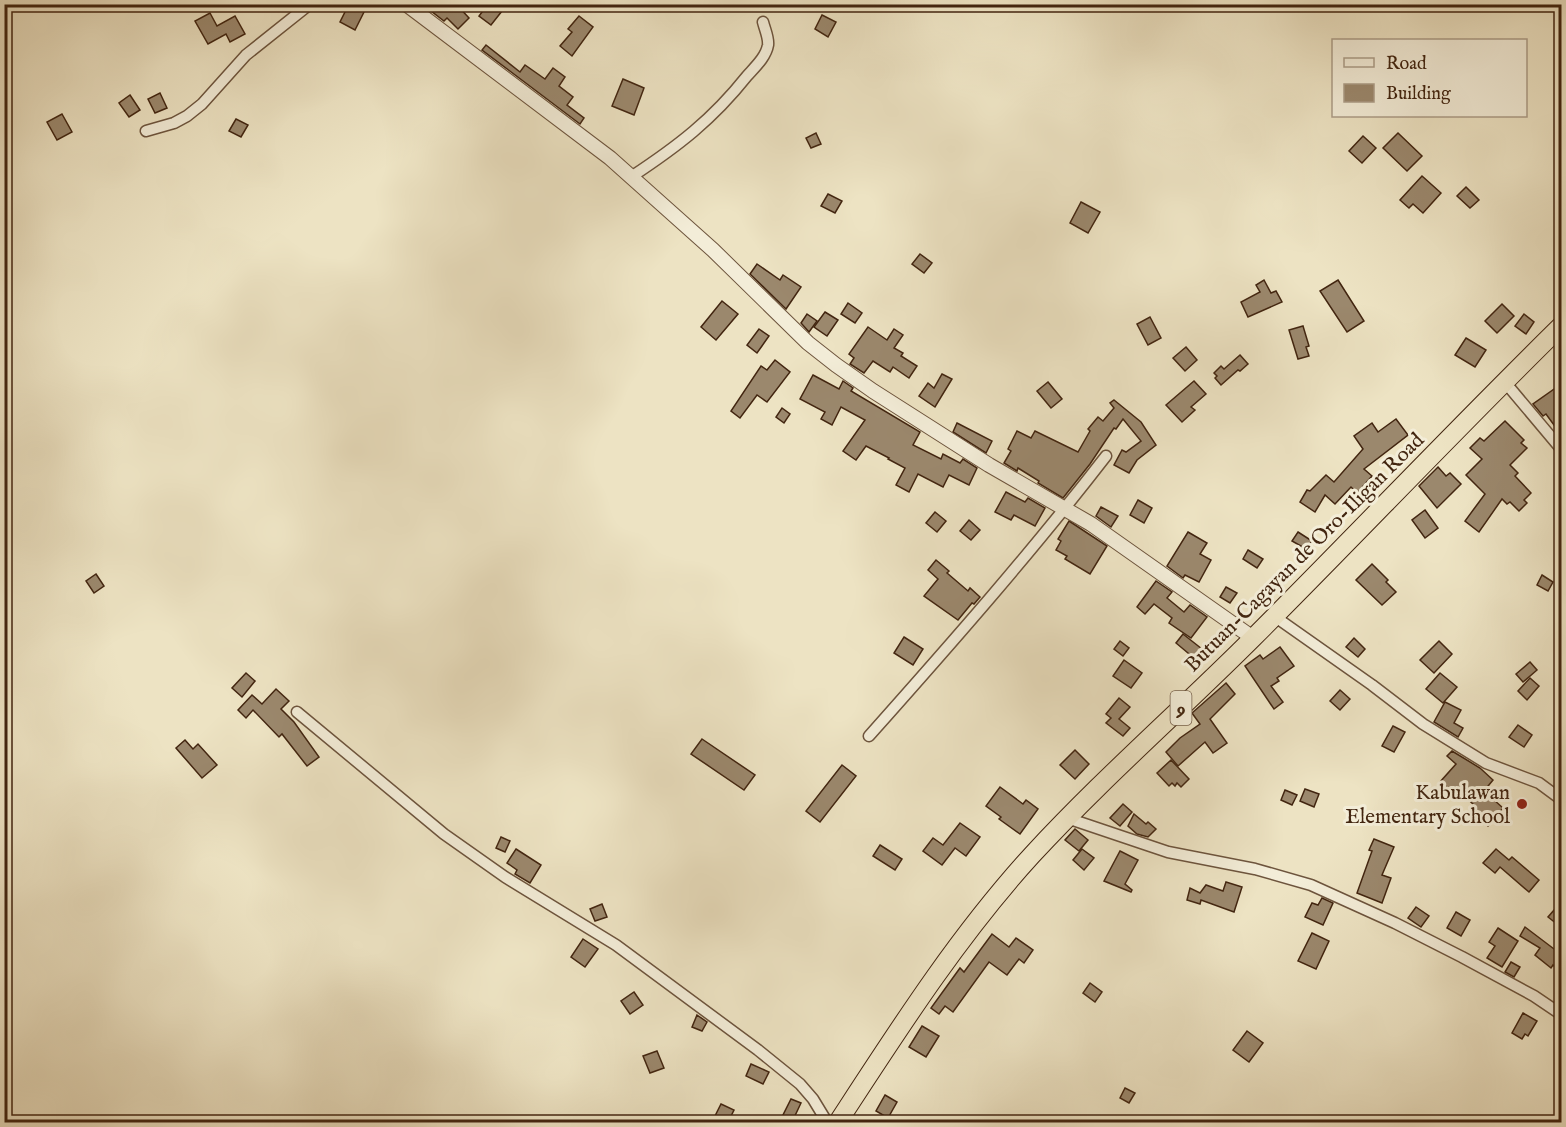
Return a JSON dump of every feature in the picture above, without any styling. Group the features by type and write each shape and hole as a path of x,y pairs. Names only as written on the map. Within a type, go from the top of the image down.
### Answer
{"highway":[{"name":"Butuan-Cagayan de Oro-Iligan Road","path":"838,1122 886,1048 985,911 1067,818 1253,638 1504,381 1562,325"}],"street":[{"path":"146,131 174,123 187,116 202,104 246,55 310,4"},
{"path":"406,4 536,101 631,177 713,250 808,343 836,365 980,459 1091,524 1253,638"},
{"path":"631,177 677,146 736,90 766,51 768,38 763,22"},
{"path":"1504,381 1562,450"},
{"path":"869,736 940,657 1066,509 1106,456"},
{"path":"1274,616 1364,679 1423,724 1486,763 1539,783 1562,800"},
{"path":"297,712 444,834 505,877 616,945 758,1050 800,1084 813,1099 827,1122"},
{"path":"1067,818 1168,852 1255,869 1311,885 1395,923 1462,957 1534,996 1562,1015"}],"building":[{"path":"349,4 368,4 355,30 340,22"},
{"path":"422,4 456,4 469,18 458,29 447,18 444,21"},
{"path":"488,4 494,4 502,11 491,25 479,16"},
{"path":"210,13 217,26 235,16 245,34 230,42 226,34 208,44 195,21"},
{"path":"822,15 836,22 828,37 815,29"},
{"path":"579,16 593,27 572,56 560,46 572,32 568,29"},
{"path":"486,45 520,72 525,65 545,79 553,68 565,77 559,86 573,97 567,105 584,118 580,124 482,50"},
{"path":"623,79 644,88 634,115 612,106"},
{"path":"160,93 167,108 155,113 148,99"},
{"path":"130,95 140,110 129,117 119,103"},
{"path":"62,114 72,132 57,140 47,122"},
{"path":"236,119 248,125 241,137 229,131"},
{"path":"816,133 821,144 811,148 806,138"},
{"path":"1398,133 1422,156 1407,171 1383,148"},
{"path":"1363,136 1376,148 1362,163 1349,151"},
{"path":"1422,176 1441,193 1423,213 1413,204 1409,208 1400,200"},
{"path":"1466,187 1479,200 1470,208 1457,196"},
{"path":"828,194 842,201 835,213 821,206"},
{"path":"1081,202 1100,212 1088,233 1070,223"},
{"path":"920,254 932,263 924,273 912,264"},
{"path":"757,264 780,280 783,275 801,287 786,309 750,274"},
{"path":"1264,280 1271,293 1276,291 1282,302 1248,317 1241,302 1260,292 1256,285"},
{"path":"1338,280 1364,321 1347,332 1320,291"},
{"path":"722,301 738,314 716,340 701,327"},
{"path":"848,303 862,313 855,323 841,314"},
{"path":"1502,304 1514,316 1497,333 1485,321"},
{"path":"825,312 838,320 827,336 814,327"},
{"path":"807,314 817,321 809,332 801,323"},
{"path":"1524,314 1534,322 1526,334 1515,326"},
{"path":"1150,317 1161,338 1148,345 1137,324"},
{"path":"1303,326 1309,346 1306,347 1309,356 1298,359 1289,330"},
{"path":"868,327 887,340 894,329 903,335 894,348 903,353 901,356 917,366 909,378 893,367 890,372 873,361 864,373 850,364 854,358 849,354"},
{"path":"759,329 769,336 757,353 747,345"},
{"path":"1466,338 1486,350 1475,367 1455,355"},
{"path":"1186,347 1197,360 1185,371 1173,358"},
{"path":"1240,355 1248,364 1221,385 1214,373 1221,366 1224,369"},
{"path":"775,360 790,372 767,402 757,395 740,418 731,411 761,366 767,370"},
{"path":"942,374 952,379 935,407 919,396 928,383 934,388"},
{"path":"813,375 839,389 843,381 853,388 851,391 920,432 913,445 941,459 943,454 960,463 963,459 977,468 969,485 949,475 943,487 918,474 909,492 896,485 905,468 889,458 866,446 856,460 843,451 865,420 841,407 832,425 821,419 825,412 800,399"},
{"path":"1194,381 1206,394 1191,407 1195,410 1182,422 1166,405"},
{"path":"1048,382 1062,399 1051,408 1037,391"},
{"path":"1557,387 1562,394 1562,436 1546,414 1543,416 1533,404"},
{"path":"1114,400 1141,422 1156,445 1137,460 1129,473 1114,465 1122,450 1126,452 1141,441 1123,419 1063,498 1018,468 1017,471 1004,463 1011,451 1008,449 1017,431 1031,438 1035,431 1078,452 1090,431 1088,429 1098,417 1103,421 1114,408 1110,403"},
{"path":"782,408 790,414 784,423 776,417"},
{"path":"1396,419 1408,435 1364,469 1372,476 1357,493 1351,487 1335,504 1325,495 1315,512 1300,502 1307,490 1310,491 1326,475 1334,482 1363,449 1354,436 1372,423 1378,432"},
{"path":"1505,421 1524,440 1521,443 1527,448 1510,465 1518,473 1515,476 1531,493 1524,500 1527,503 1519,511 1510,502 1507,504 1502,499 1479,532 1465,521 1485,494 1466,475 1482,459 1470,448 1480,438 1484,441"},
{"path":"957,423 992,441 986,453 953,432"},
{"path":"1438,467 1446,476 1450,473 1461,484 1437,508 1419,486"},
{"path":"1006,492 1025,502 1028,498 1045,508 1035,526 1014,515 1011,520 995,512"},
{"path":"1138,500 1152,508 1144,523 1130,515"},
{"path":"1101,507 1118,516 1111,527 1096,516"},
{"path":"1425,510 1438,528 1425,538 1412,520"},
{"path":"935,512 946,521 937,532 926,523"},
{"path":"969,520 980,530 971,540 960,531"},
{"path":"1069,521 1107,546 1090,574 1065,559 1067,556 1056,550 1061,541 1058,539"},
{"path":"1188,532 1207,543 1200,554 1211,560 1199,582 1185,575 1183,578 1167,566"},
{"path":"1298,532 1312,541 1306,549 1292,541"},
{"path":"1248,550 1263,559 1257,568 1243,559"},
{"path":"936,560 968,591 970,588 980,597 958,620 924,596 938,579 928,570"},
{"path":"1372,564 1396,592 1382,605 1356,580"},
{"path":"96,574 104,586 94,593 86,581"},
{"path":"1542,575 1553,582 1548,591 1537,585"},
{"path":"1156,581 1172,592 1167,598 1184,612 1190,605 1207,617 1191,638 1169,623 1172,618 1154,604 1145,614 1137,607"},
{"path":"1226,587 1237,593 1230,603 1220,597"},
{"path":"1183,634 1202,649 1194,658 1176,643"},
{"path":"904,637 923,649 913,665 894,653"},
{"path":"1354,638 1365,649 1358,657 1346,647"},
{"path":"1120,641 1129,648 1123,656 1114,649"},
{"path":"1439,641 1452,654 1434,673 1420,660"},
{"path":"1280,647 1294,666 1277,678 1279,681 1271,686 1283,702 1274,709 1245,666 1260,655 1263,659"},
{"path":"1124,660 1142,673 1131,688 1113,676"},
{"path":"1530,662 1537,670 1523,682 1516,674"},
{"path":"246,673 255,681 242,697 232,688"},
{"path":"1440,673 1457,687 1443,703 1426,689"},
{"path":"1530,678 1539,686 1527,700 1518,691"},
{"path":"1226,683 1235,694 1210,719 1227,743 1213,753 1205,742 1178,766 1166,752 1180,738 1200,724 1192,713"},
{"path":"276,689 289,701 281,709 294,722 319,757 307,766 282,734 279,737 253,710 246,718 238,710 252,695 262,704"},
{"path":"1340,690 1350,699 1340,710 1330,701"},
{"path":"1119,698 1130,707 1119,719 1130,728 1123,736 1106,723 1111,718 1106,714"},
{"path":"1445,702 1461,710 1454,723 1463,728 1458,737 1434,722"},
{"path":"1518,725 1532,735 1524,747 1509,737"},
{"path":"1393,726 1405,732 1394,752 1382,746"},
{"path":"702,739 755,775 744,790 691,754"},
{"path":"185,740 193,749 198,744 217,765 202,778 176,748"},
{"path":"1075,750 1089,764 1075,779 1060,765"},
{"path":"1452,751 1480,768 1493,780 1484,791 1503,808 1488,826 1470,810 1474,805 1456,788 1453,792 1440,782 1456,764 1447,756"},
{"path":"1171,760 1189,779 1181,787 1177,783 1175,786 1172,783 1169,786 1157,773"},
{"path":"842,765 856,776 820,822 806,811"},
{"path":"1000,787 1023,804 1026,800 1038,809 1020,834 986,806"},
{"path":"1305,789 1319,794 1314,807 1300,801"},
{"path":"1285,790 1297,795 1292,805 1281,800"},
{"path":"1123,804 1132,812 1120,826 1110,818"},
{"path":"1134,814 1156,829 1148,837 1137,834 1128,826"},
{"path":"960,823 980,837 966,856 955,848 942,865 923,851 933,838 943,845"},
{"path":"1075,829 1088,840 1079,851 1065,840"},
{"path":"501,837 510,841 505,852 496,848"},
{"path":"1374,839 1394,847 1382,875 1391,878 1382,903 1357,893"},
{"path":"880,845 902,859 895,870 873,856"},
{"path":"516,849 541,865 530,883 515,874 517,870 507,863"},
{"path":"1082,849 1094,858 1084,870 1073,860"},
{"path":"1496,849 1509,860 1512,857 1539,880 1529,892 1500,867 1495,873 1483,863"},
{"path":"1120,851 1138,860 1125,884 1132,890 1131,892 1104,881"},
{"path":"1226,882 1242,887 1234,912 1201,900 1200,904 1187,900 1190,888 1200,893 1206,885 1223,891"},
{"path":"1322,898 1333,903 1323,925 1305,917 1312,903 1318,905"},
{"path":"1562,901 1562,928 1548,917"},
{"path":"602,904 607,917 595,921 590,909"},
{"path":"1416,907 1429,916 1421,927 1408,918"},
{"path":"1456,912 1470,920 1461,936 1447,928"},
{"path":"1525,927 1562,955 1562,974 1553,965 1551,968 1535,955 1540,948 1520,936"},
{"path":"1498,928 1518,941 1502,967 1487,958 1495,946 1489,942"},
{"path":"1312,933 1329,941 1316,969 1298,961"},
{"path":"992,934 1009,947 1016,938 1033,950 1024,963 1019,959 1007,975 989,962 953,1012 945,1006 939,1014 931,1008 960,968 964,972"},
{"path":"583,939 598,949 585,967 571,957"},
{"path":"1511,962 1520,967 1514,977 1505,972"},
{"path":"1090,983 1102,992 1095,1002 1083,993"},
{"path":"634,992 643,1005 630,1014 621,1001"},
{"path":"1523,1013 1537,1021 1528,1036 1525,1034 1522,1039 1512,1033"},
{"path":"697,1015 707,1022 702,1031 692,1027"},
{"path":"922,1026 939,1036 926,1057 909,1047"},
{"path":"1247,1031 1263,1043 1249,1062 1233,1050"},
{"path":"657,1051 664,1068 650,1073 643,1056"},
{"path":"751,1064 769,1072 763,1084 746,1076"},
{"path":"1125,1088 1135,1093 1129,1103 1120,1098"},
{"path":"885,1095 897,1102 888,1118 876,1111"},
{"path":"791,1099 801,1103 792,1122 782,1117"},
{"path":"721,1104 734,1110 728,1122 712,1122"}],"place":[{"name":"Kabulawan Elementary School","path":"1522,804"}]}
